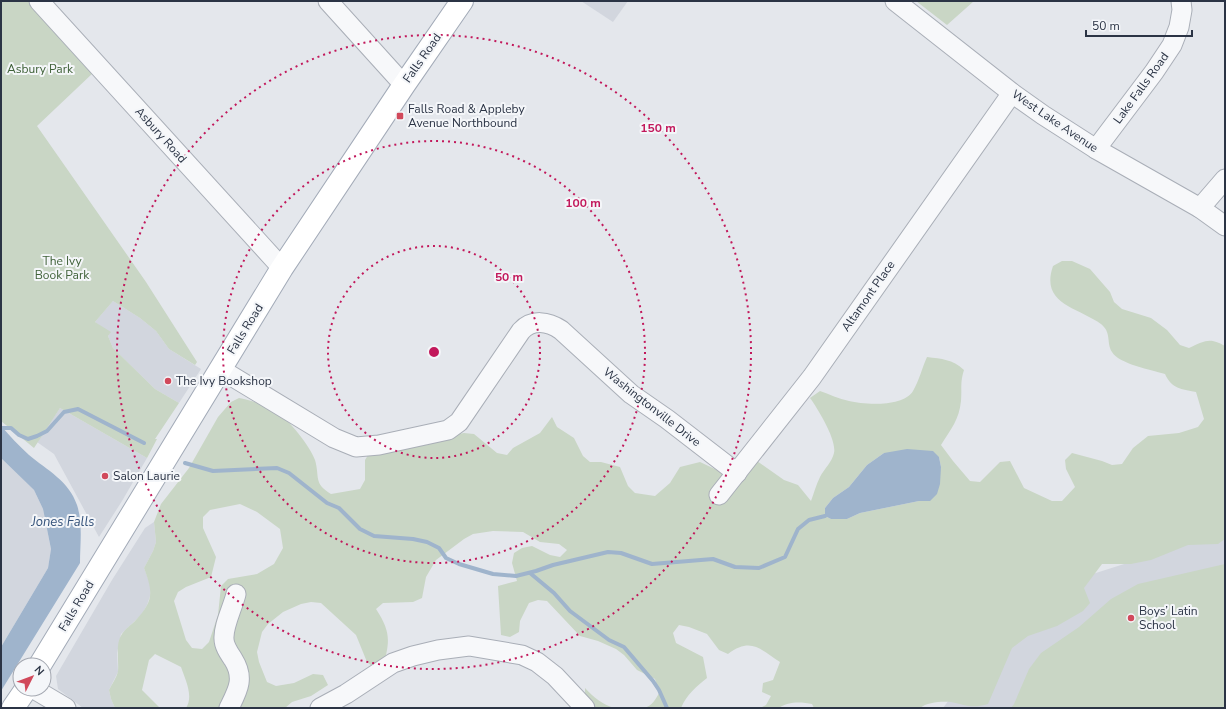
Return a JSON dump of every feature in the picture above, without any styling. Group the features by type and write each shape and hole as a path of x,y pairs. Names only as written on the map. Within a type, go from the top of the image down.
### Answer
{"main road":[{"name":"Falls Road","path":"45,657 282,268 404,84 462,1"},
{"path":"14,708 21,697"}],"street":[{"name":"Asbury Road","path":"39,1 282,268"},
{"path":"328,1 404,84"},
{"name":"West Lake Avenue","path":"895,1 1012,93 1043,115 1096,149 1200,208 1225,226"},
{"name":"Lake Falls Road","path":"1096,149 1154,72 1172,45 1179,27 1182,10 1181,1"},
{"name":"Altamont Place","path":"719,495 812,377 1012,93"},
{"path":"1200,208 1225,179"},
{"name":"Washingtonville Drive","path":"220,369 334,438 356,447 379,445 448,430 454,427 459,422 521,331 526,326 540,322 554,326 561,330 631,394 667,419 737,473"},
{"path":"229,708 237,692 240,674 236,663 226,648 224,640 225,629 234,605 236,594"},
{"path":"320,708 346,694 393,663 438,650 458,646 469,646 522,655 537,662 555,676 585,708"},
{"path":"47,697 66,708"}],"shaded area":[{"path":"581,1 628,1 613,22"},
{"name":"The Ivy Book Park","path":"113,301 140,318 156,331 169,349 201,369 179,403 155,389 113,348 108,336 110,333 95,322"},
{"path":"60,408 147,458 99,537 54,454 37,442"},
{"path":"1,458 34,490 43,509 51,549 48,568 1,647"},
{"path":"154,522 156,542 144,568 151,586 150,596 142,614 121,634 117,653 118,672 109,690 115,708 83,708 58,689 56,676 112,580 145,528"},
{"name":"Boys’ Latin School","path":"1225,532 1225,708 943,708 1017,610 1058,585"}],"green space":[{"name":"The Ivy Book Park","path":"1,1 31,1 94,72 37,126 146,282 197,362 195,365 169,349 156,331 140,318 113,301 95,322 111,332 108,336 113,348 155,389 179,403 155,439 157,439 147,458 60,408 34,448 1,421"},
{"path":"916,1 974,1 947,25"},
{"path":"1062,261 1072,261 1090,269 1110,292 1114,302 1122,309 1151,318 1167,330 1180,345 1189,348 1203,342 1211,341 1225,346 1225,539 1218,544 1188,545 1151,560 1131,564 1102,564 1084,588 1090,603 1083,611 1057,626 1028,636 1012,648 988,704 973,706 951,702 935,702 920,708 814,708 812,704 791,703 779,708 760,708 766,705 771,696 762,692 763,683 773,680 780,662 761,649 749,646 743,646 728,654 719,650 707,634 679,625 673,633 676,643 703,657 707,678 689,695 681,708 644,708 655,700 659,693 655,679 637,670 624,655 616,649 598,641 580,636 547,601 538,600 529,603 520,621 519,632 510,637 501,635 498,586 517,581 512,563 514,553 522,548 532,546 550,555 560,557 567,550 559,544 540,542 523,532 493,531 473,534 436,560 426,577 422,598 413,602 383,603 376,609 387,631 388,637 383,667 374,668 367,662 356,635 321,603 311,602 301,604 283,612 268,624 262,632 257,652 259,662 267,682 276,686 294,683 313,674 323,675 328,685 311,696 292,702 285,708 186,708 189,693 181,667 155,654 149,660 142,690 160,708 115,708 109,690 118,671 119,642 123,632 135,621 149,602 150,590 144,568 156,542 154,522 161,504 189,468 218,417 231,402 239,398 253,401 268,407 277,412 287,421 309,448 315,460 319,483 331,494 360,489 365,480 365,460 370,452 464,433 474,434 497,453 507,455 513,448 540,433 552,417 557,427 574,438 583,456 590,462 601,462 620,467 628,486 635,493 655,496 670,483 680,467 700,462 717,470 733,483 757,461 784,480 798,485 811,501 820,477 833,456 834,447 830,433 818,409 810,398 820,391 845,400 864,403 884,404 901,400 913,391 927,357 951,362 960,366 964,370 960,408 954,424 941,445 970,481 980,482 1000,462 1010,461 1024,488 1052,501 1062,501 1075,487 1066,469 1065,460 1072,453 1112,465 1122,464 1133,448 1148,436 1179,433 1198,427 1204,419 1196,392 1178,388 1171,383 1165,374 1121,360 1112,352 1109,345 1107,331 1101,324 1063,303 1056,297 1052,289 1050,279 1053,266","holes":["884,453 939,457 941,467 930,500 860,513 847,519 831,519 825,516 825,508 833,498 849,487 867,465","240,504 257,512 280,529 283,548 274,564 257,574 228,579 221,586 218,615 209,642 202,649 192,648 186,640 174,601 178,592 186,587 211,577 216,557 203,528 203,517 210,510"]},
{"name":"Boys’ Latin School","path":"1225,564 1225,708 1011,708 1029,669 1041,653 1079,627 1111,599 1138,584"},
{"path":"585,688 598,700 615,708 591,708 585,697"}],"water":[{"name":"Jones Falls","path":"1,426 25,452 57,477 69,489 79,512 81,534 80,563 22,657 12,657 12,673 1,691 1,647 48,568 51,549 43,509 34,490 1,458"},
{"path":"907,449 933,451 939,457 941,467 940,484 937,494 930,501 919,501 860,513 847,519 831,519 825,516 825,508 833,498 849,487 867,465 884,453"}],"waterway":[{"path":"1,428 11,428 19,435 28,439 47,431 64,412 78,409 144,443"},
{"path":"185,463 213,471 277,468 289,473 327,503 339,508 360,529 374,536 413,539 427,542 439,548 446,558 459,564 493,574 516,576 553,565 608,552 621,553 652,564 713,559 735,567 759,568 785,557 798,529 809,520 825,516"},
{"path":"530,573 554,593 570,611 609,640 624,647 653,681 667,708"}],"place":[{"name":"Falls Road & Appleby Avenue Northbound","path":"400,116"},
{"name":"The Ivy Bookshop","path":"168,381"},
{"name":"Salon Laurie","path":"105,476"},
{"name":"Boys’ Latin School","path":"1131,618"}],"park label":[{"name":"Asbury Park","path":"40,69"}]}
